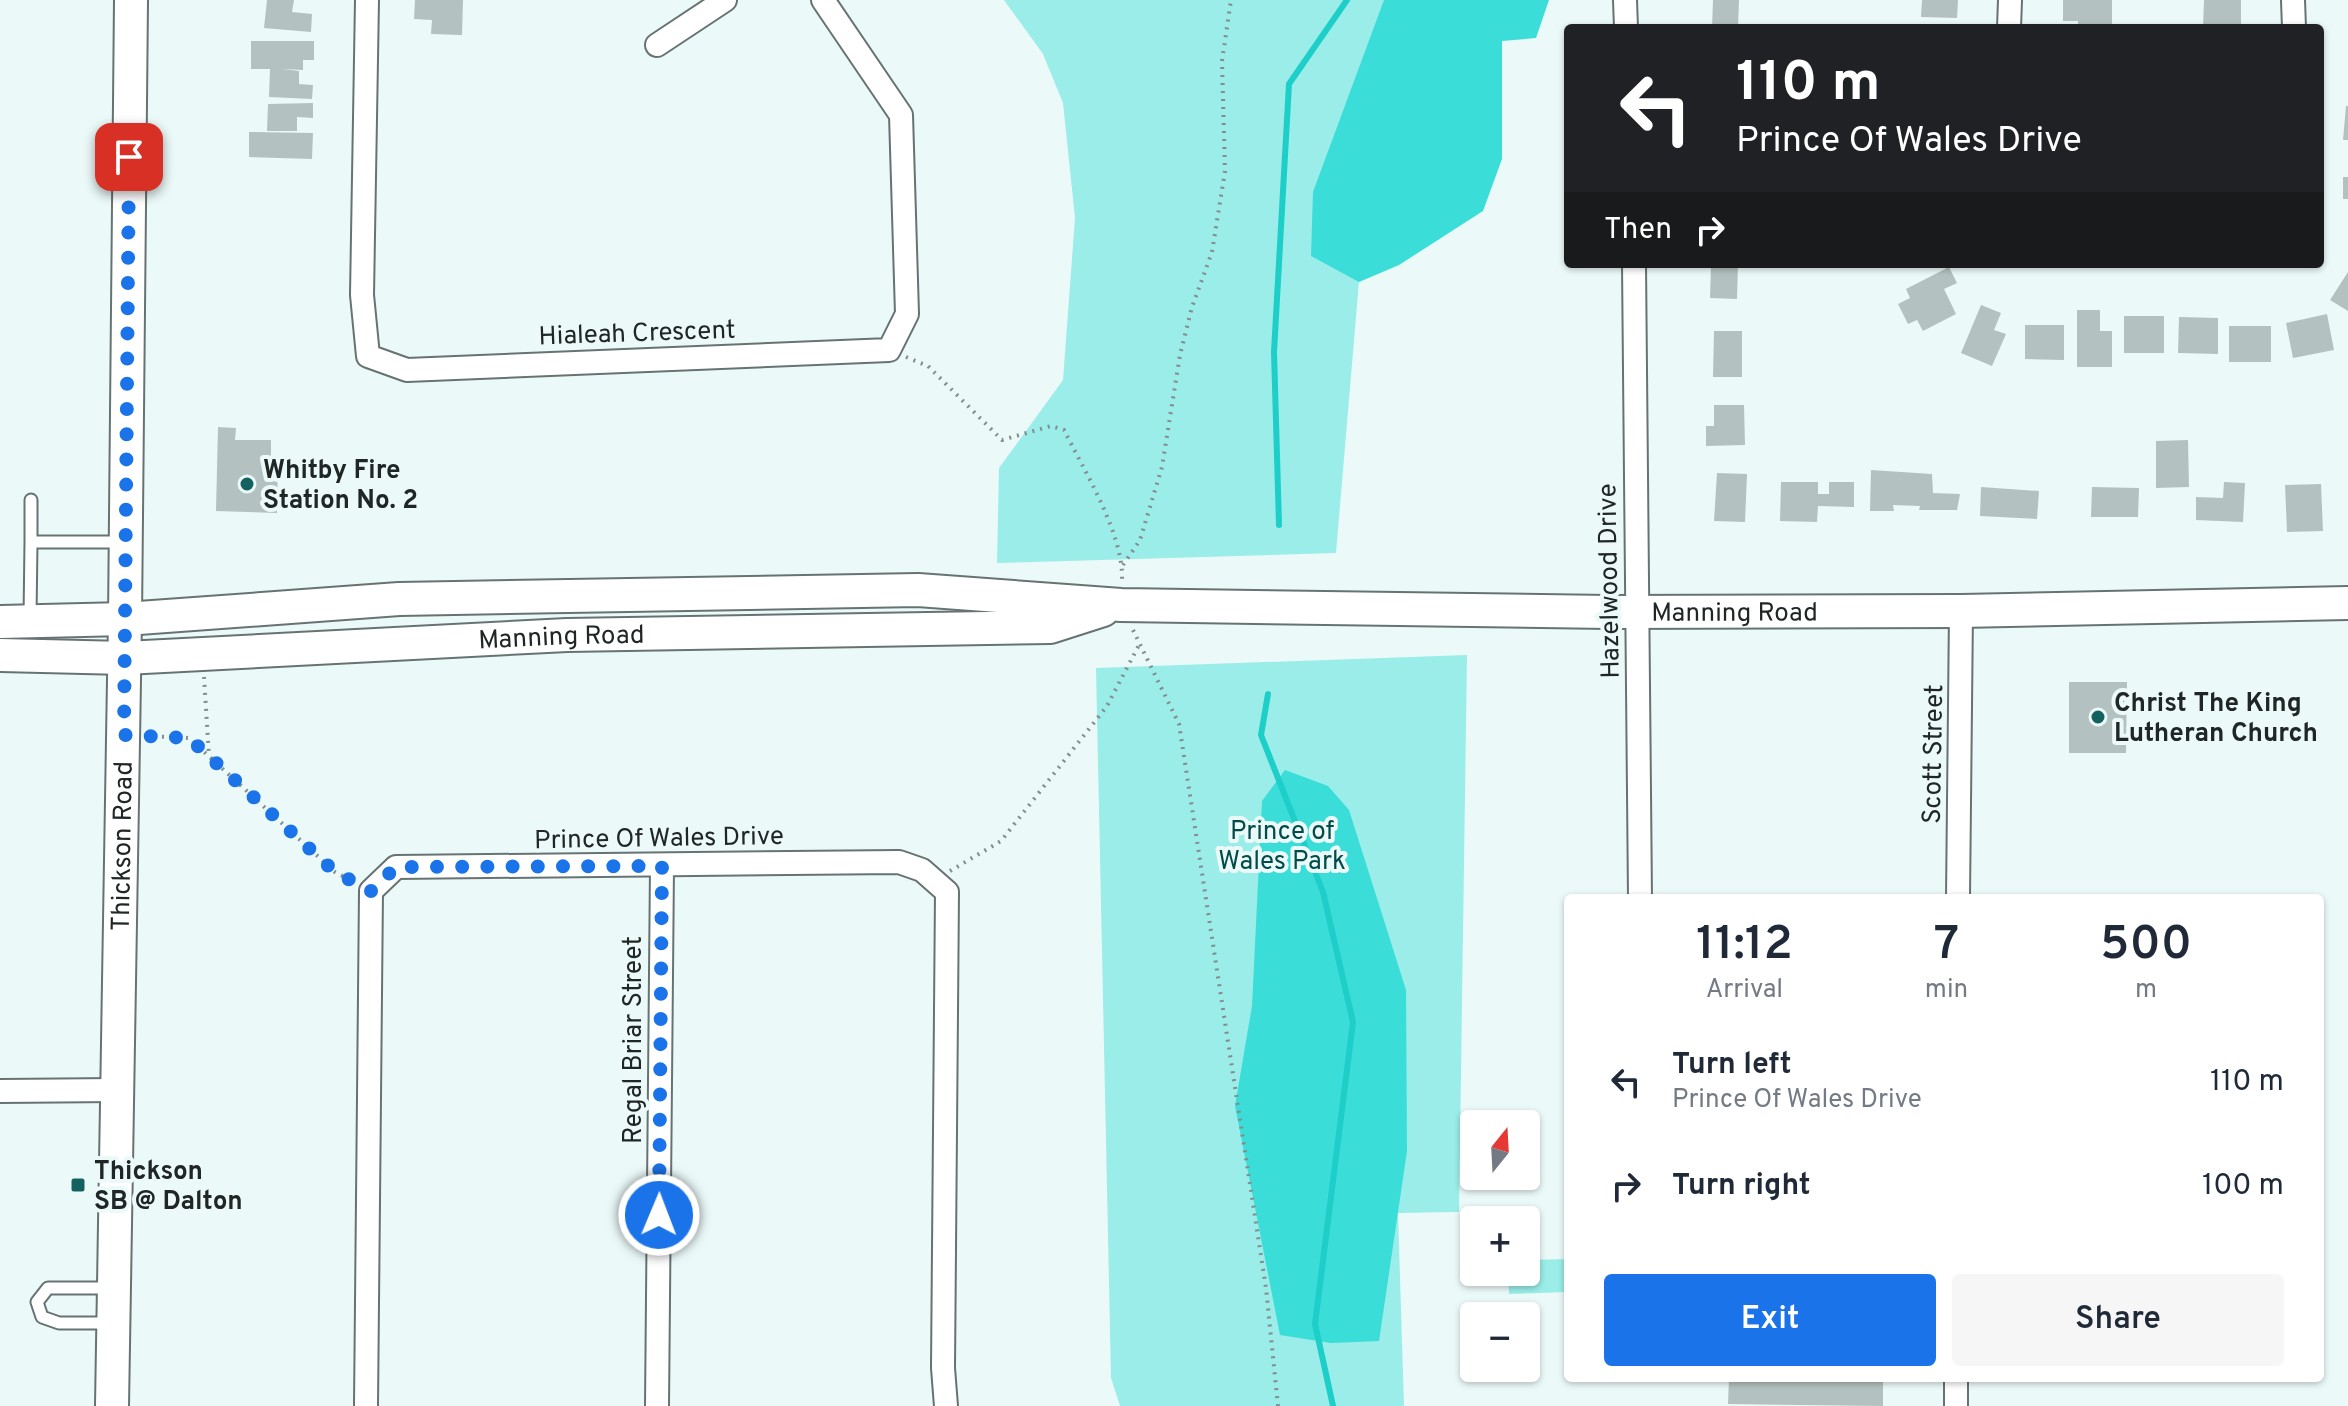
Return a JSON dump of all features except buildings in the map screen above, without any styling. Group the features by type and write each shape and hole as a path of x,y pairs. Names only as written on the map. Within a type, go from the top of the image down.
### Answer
{"main road":[{"name":"Thickson Road","path":"112,1406 124,735 131,0"},
{"name":"Manning Road","path":"15,621 125,619 399,599 887,591 1121,605 1636,612 1961,611 2348,603"},
{"name":"Manning Road","path":"0,655 125,658 567,635 1050,627 1121,605"}],"street":[{"name":"Hialeah Crescent","path":"367,0 362,295 368,356 407,370 889,350"},
{"path":"657,45 725,0"},
{"path":"823,0 901,115 907,314 889,350"},
{"path":"1625,0 1626,24"},
{"path":"2009,24 2010,0"},
{"path":"2293,0 2294,24"},
{"name":"Hazelwood Drive","path":"1634,268 1640,894"},
{"name":"Scott Street","path":"1958,894 1961,611"},
{"name":"Prince Of Wales Drive","path":"371,891 396,867 899,862 922,870 934,880"},
{"name":"Regal Briar Street","path":"657,1406 662,866"},
{"path":"934,880 947,892 943,1352 946,1406"},
{"path":"366,1406 371,891"},
{"path":"0,1091 118,1090"},
{"path":"1956,1382 1956,1406"}],"lane":[{"path":"15,621 31,542 31,500"},
{"path":"31,542 126,542"},
{"path":"114,1288 48,1288 37,1302 42,1317 52,1323 114,1323"}],"path":[{"path":"1123,565 1140,540 1162,467 1183,343 1212,252 1225,171 1222,61 1231,0"},
{"path":"889,350 928,366 1002,440 1051,426 1064,430 1102,507 1123,565 1121,605 1179,724 1266,1288 1278,1406"},
{"path":"934,880 1001,841 1107,706 1140,644"},
{"path":"203,654 209,756"},
{"path":"124,735 208,738"},
{"path":"189,738 335,872 371,891"}],"green space":[{"path":"1004,0 1454,0 1363,234 1336,553 997,563 999,468 1063,380 1075,218 1063,103 1043,54"},
{"path":"1384,0 1549,0 1536,38 1502,41 1502,159 1483,211 1399,265 1359,282 1311,256 1313,192"},
{"name":"Prince of Wales Park","path":"1467,655 1459,1212 1398,1213 1404,1406 1120,1406 1111,1378 1096,668"},
{"path":"1285,770 1328,786 1349,810 1406,990 1407,1151 1379,1341 1331,1343 1280,1335 1235,1106 1252,1006 1262,801"},
{"path":"1564,1259 1564,1292 1509,1294 1509,1286 1540,1286 1540,1260"}],"waterway":[{"path":"1279,525 1274,352 1289,84 1347,0"},
{"path":"1268,694 1261,735 1323,892 1353,1022 1315,1324 1333,1406"}],"place":[{"name":"Whitby Fire Station No. 2","path":"247,484"},
{"name":"Christ The King Lutheran Church","path":"2098,717"},
{"name":"Thickson SB @ Dalton","path":"78,1185"}],"route":[{"path":"129,157 124,735 189,738 335,872 371,891 396,867 662,866 659,1215"}]}
